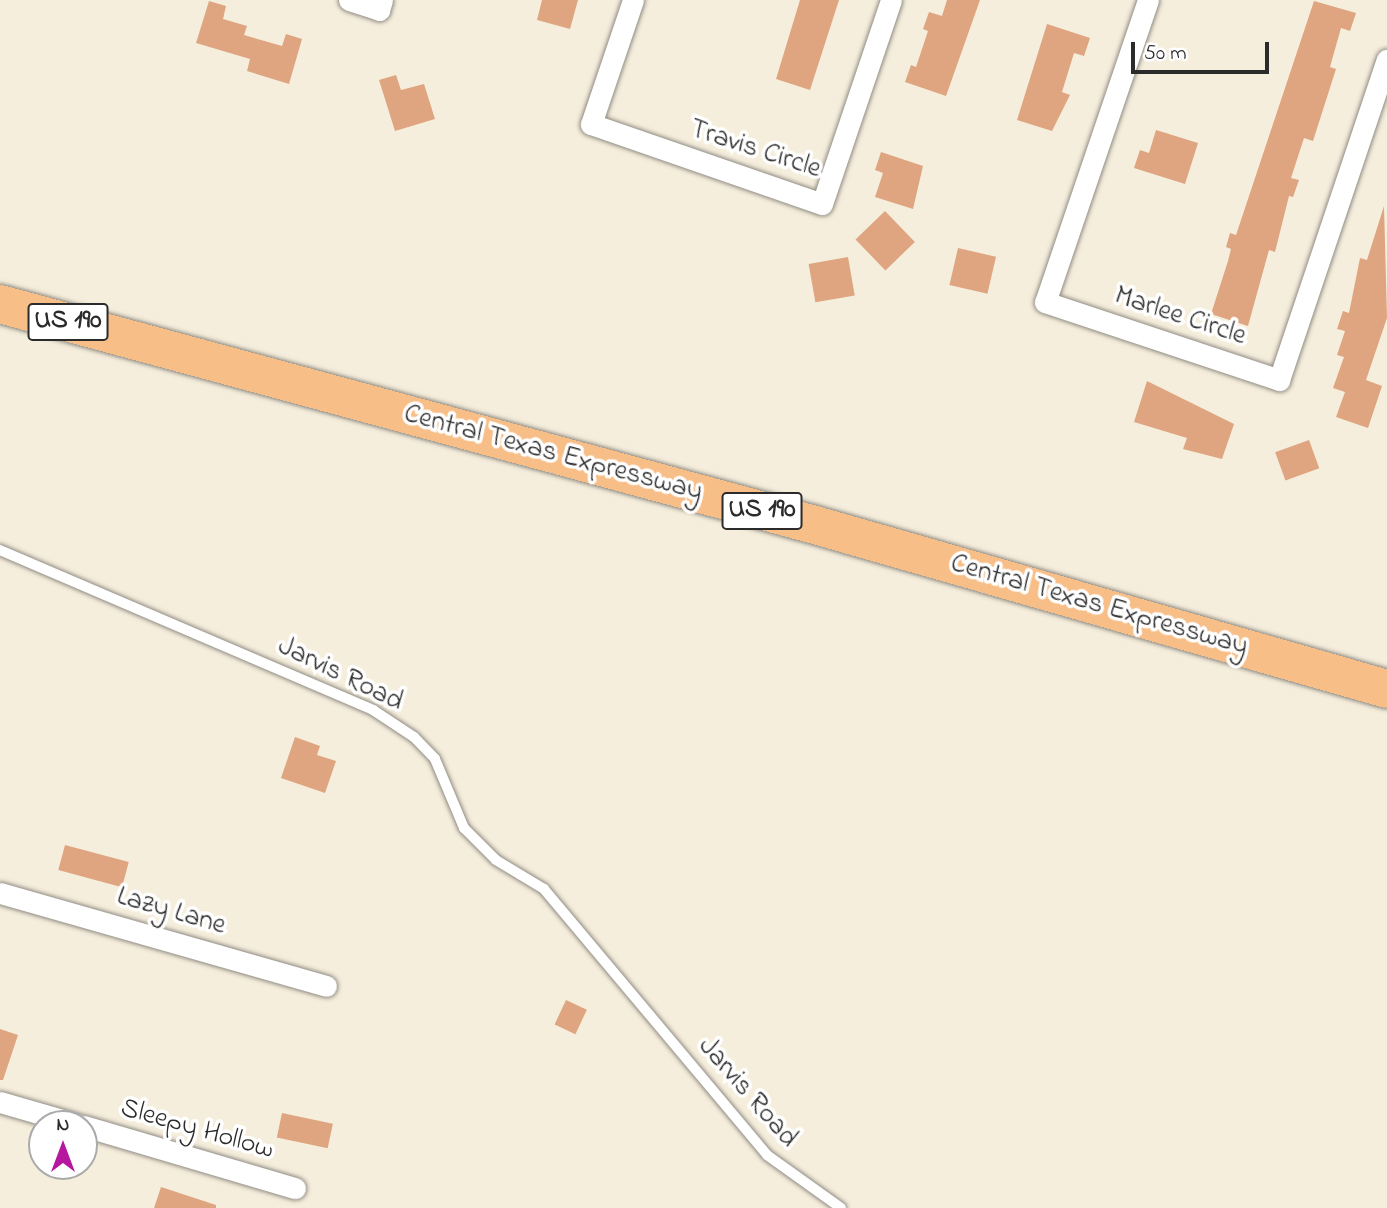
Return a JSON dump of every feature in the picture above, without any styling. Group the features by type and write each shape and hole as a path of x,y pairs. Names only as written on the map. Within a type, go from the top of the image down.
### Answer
{"highway":[{"name":"Central Texas Expressway","path":"0,304 841,533 1387,689"}],"street":[{"path":"348,0 379,10 382,0"},
{"name":"Travis Circle","path":"633,0 591,124 822,204 891,0"},
{"name":"Marlee Circle","path":"1148,0 1045,302 1279,380 1387,60"},
{"name":"Lazy Lane","path":"0,893 326,986"},
{"name":"Sleepy Hollow","path":"0,1102 28,1110"},
{"name":"Sleepy Hollow","path":"98,1130 295,1188"}],"lane":[{"name":"Jarvis Road","path":"0,550 373,710 414,737 435,759 464,828 496,860 544,889 767,1155 841,1208"}],"building":[{"path":"542,0 578,0 570,29 537,20"},
{"path":"800,0 839,0 810,90 776,79"},
{"path":"947,0 980,0 946,96 905,82 911,65 916,67 928,31 923,29 929,12 942,16"},
{"path":"209,1 226,6 223,19 247,26 244,35 282,46 286,34 302,39 289,84 247,71 250,59 196,43"},
{"path":"1314,1 1356,13 1350,31 1341,28 1330,67 1336,69 1313,141 1304,138 1291,178 1299,180 1293,197 1289,196 1275,252 1269,250 1248,326 1211,314 1231,249 1226,247 1230,233 1236,235"},
{"path":"1047,24 1090,38 1084,56 1074,53 1062,92 1070,95 1052,131 1017,120"},
{"path":"396,75 401,90 424,84 435,119 395,131 379,80"},
{"path":"1156,130 1198,143 1185,184 1134,168 1140,150 1149,153"},
{"path":"881,152 923,166 913,209 875,197 883,173 875,170"},
{"path":"1384,206 1387,318 1366,380 1382,386 1368,428 1336,417 1345,392 1333,388 1344,357 1337,355 1345,331 1337,329 1343,311 1349,313 1360,258 1367,260"},
{"path":"885,211 915,242 885,270 856,239"},
{"path":"958,248 996,257 987,294 949,285"},
{"path":"848,257 855,295 815,302 809,264"},
{"path":"1147,381 1234,424 1222,459 1183,449 1187,438 1134,422"},
{"path":"1309,440 1319,468 1285,481 1275,452"},
{"path":"295,737 320,746 317,755 336,761 325,793 281,778"},
{"path":"65,845 129,862 122,887 58,870"},
{"path":"566,1000 587,1010 575,1034 555,1024"},
{"path":"0,1029 18,1035 3,1080 0,1080"},
{"path":"282,1113 333,1124 328,1148 277,1137"},
{"path":"161,1187 216,1205 216,1208 154,1208"}]}
